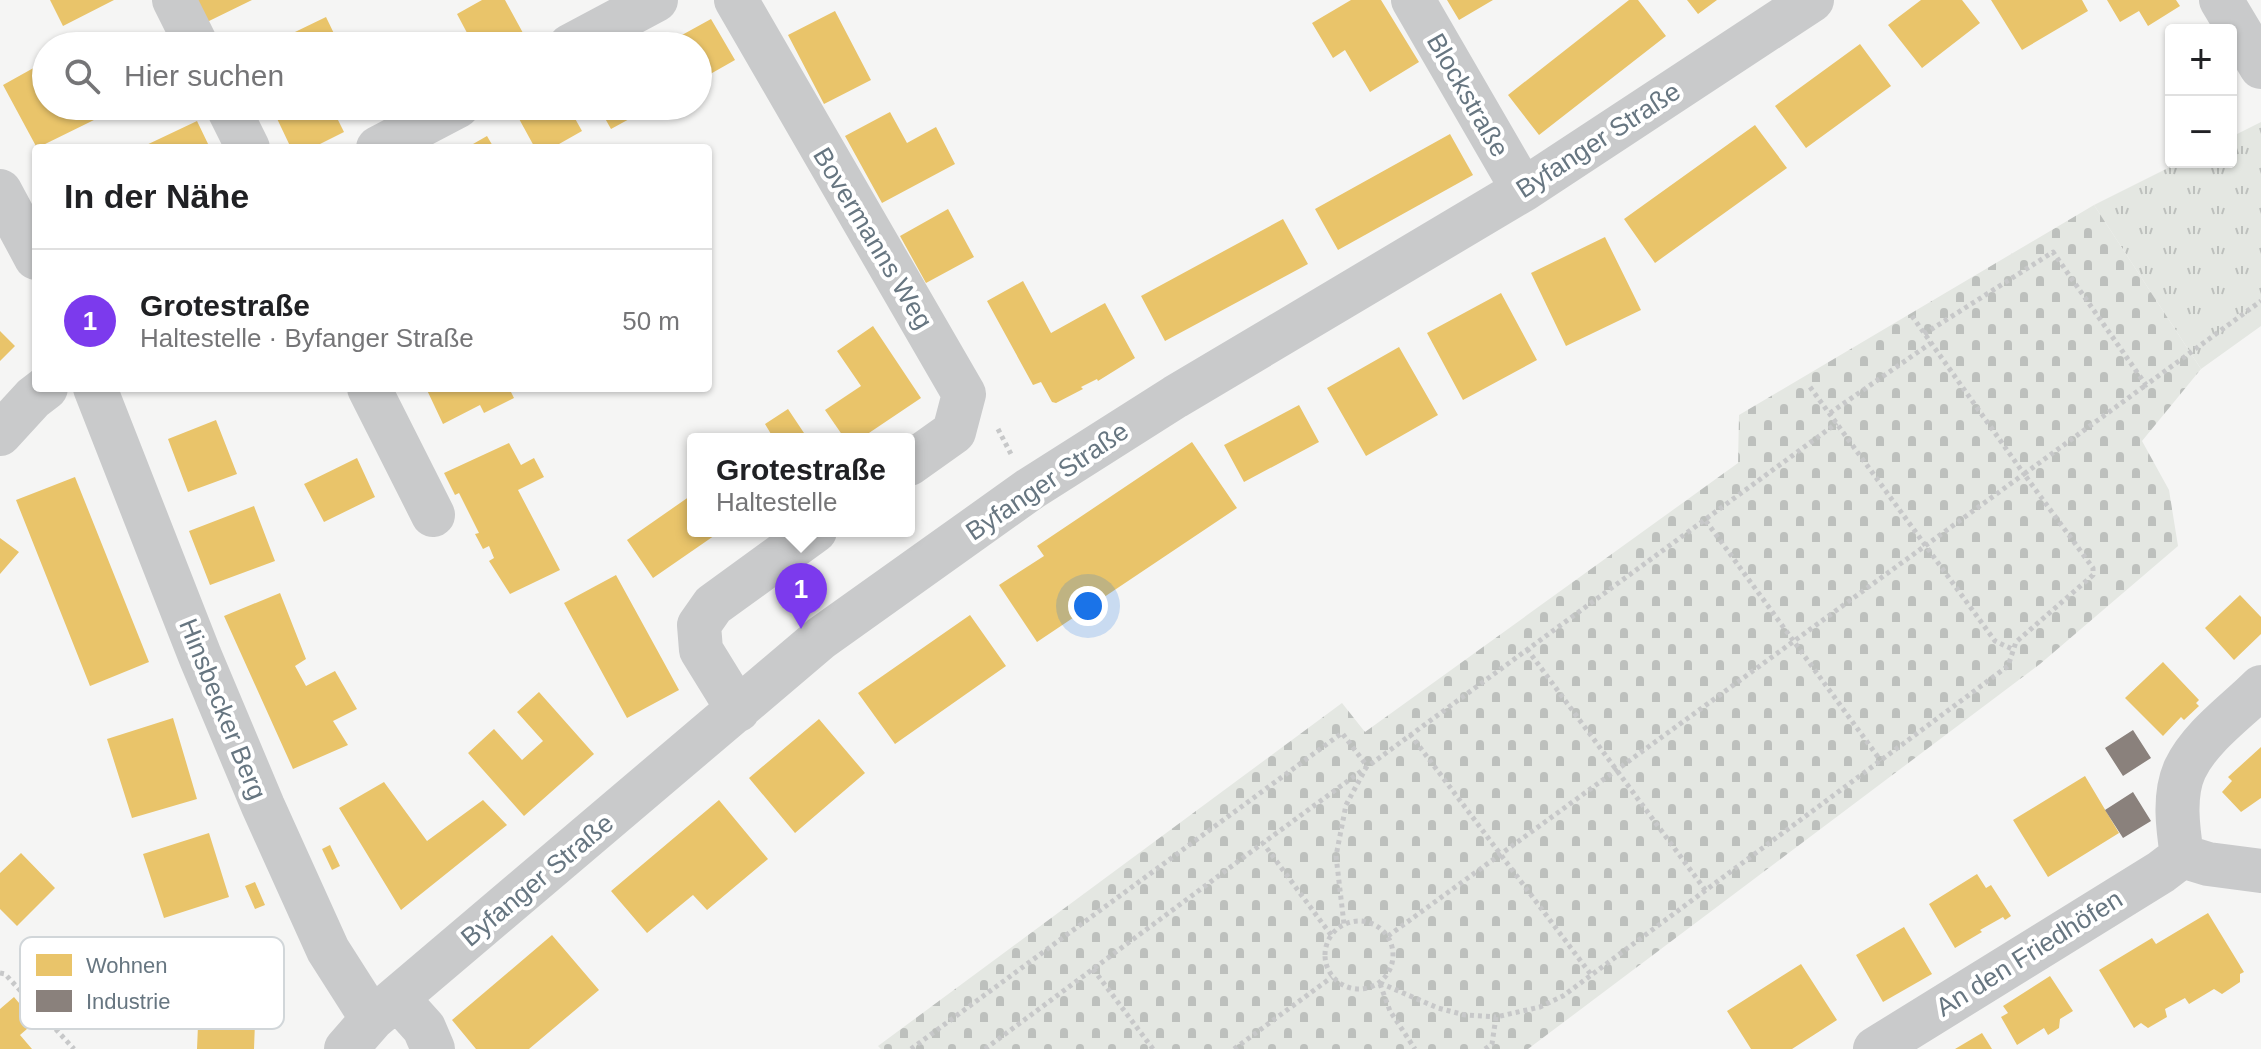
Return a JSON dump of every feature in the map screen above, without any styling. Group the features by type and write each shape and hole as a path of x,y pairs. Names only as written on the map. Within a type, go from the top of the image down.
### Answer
{"street":[{"path":"174,0 190,32"},
{"path":"596,32 656,0"},
{"name":"Bovermanns Weg","path":"736,0 964,394 954,432 915,460"},
{"name":"Blockstraße","path":"1413,0 1523,190"},
{"name":"Byfanger Straße","path":"371,1022 821,638 1030,489 1175,397 1523,190 1812,0"},
{"path":"2221,0 2261,67"},
{"path":"234,120 246,144"},
{"path":"386,144 431,120"},
{"path":"0,191 32,251"},
{"path":"0,434 41,392"},
{"name":"Hinsbecker Berg","path":"97,392 200,656 328,950 371,1022 424,1028 433,1049"},
{"path":"371,392 433,515"},
{"path":"738,710 701,650 699,625 713,605 807,537"},
{"path":"2261,687 2199,748 2185,771 2179,796 2178,824 2182,856 2208,864 2261,871"},
{"name":"An den Friedhöfen","path":"1875,1049 2182,856"}],"path":[{"path":"1924,334 2053,252 2146,385"},
{"path":"1388,936 2261,301"},
{"path":"1380,983 1438,1008 1465,1015 1496,1017 1540,1007 1563,996 2008,666 2016,642 2093,575 2093,568 1912,316"},
{"path":"1830,413 1931,343"},
{"path":"1810,387 1995,641 2012,649"},
{"path":"985,1049 1837,423"},
{"path":"1706,521 1881,761"},
{"path":"1527,649 1706,891"},
{"path":"911,1049 1342,733 1367,766"},
{"path":"1410,734 1592,976"},
{"path":"1344,924 1336,856 1346,805 1367,766"},
{"path":"1263,843 1331,935"},
{"path":"1364,921 1381,929 1392,946 1392,967 1380,983 1360,990 1339,984 1332,977 1324,956 1331,935 1344,924 1364,921"},
{"path":"1093,969 1153,1049"},
{"path":"0,973 5,974 20,990"},
{"path":"1234,1049 1332,977"},
{"path":"1380,983 1390,1011 1415,1049"},
{"path":"1485,1049 1492,1044 1496,1017"},
{"path":"56,1029 74,1049"}],"green space":[{"path":"2261,122 2261,326 2201,369 2094,205 2168,168 2237,168 2237,134"},
{"path":"2094,205 2201,369 2142,441 2169,490 2178,546 2040,664 1528,1049 881,1049 878,1046 1342,703 1365,732 1738,463 1739,415"}],"building: Wohnen":[{"path":"50,0 114,0 63,26"},
{"path":"196,0 252,0 207,22"},
{"path":"482,0 505,0 522,32 467,32 457,14"},
{"path":"1351,0 1381,0 1419,62 1370,92 1345,50 1333,58 1312,23"},
{"path":"1447,0 1493,0 1459,20"},
{"path":"1629,0 1638,0 1666,36 1539,135 1508,95"},
{"path":"1687,0 1717,0 1698,14"},
{"path":"1921,0 1962,0 1980,23 1922,68 1888,25"},
{"path":"1991,0 2082,0 2088,11 2022,50"},
{"path":"2107,0 2176,0 2180,6 2148,26 2139,11 2120,22"},
{"path":"835,11 871,80 824,104 788,35"},
{"path":"326,17 333,32 295,32"},
{"path":"711,19 735,60 712,73 712,32 687,32"},
{"path":"1860,44 1891,86 1806,148 1775,106"},
{"path":"32,69 32,120 94,120 45,144 35,144 3,85"},
{"path":"890,112 907,143 936,127 955,164 882,203 845,136"},
{"path":"278,120 338,120 344,132 320,144 289,144"},
{"path":"520,120 576,120 582,131 559,144 533,144"},
{"path":"606,120 627,120 611,129"},
{"path":"197,121 208,144 148,144"},
{"path":"1755,125 1787,168 1655,263 1624,219"},
{"path":"1450,134 1473,175 1338,250 1315,209"},
{"path":"487,136 492,144 473,144"},
{"path":"948,209 974,257 926,283 900,236"},
{"path":"1283,219 1308,264 1165,341 1141,296"},
{"path":"1605,237 1641,310 1566,346 1531,273"},
{"path":"1023,281 1051,333 1105,303 1135,358 1098,381 1081,387 1083,389 1056,403 1052,402 1041,382 1033,385 987,301"},
{"path":"1501,293 1537,360 1463,400 1427,333"},
{"path":"873,326 921,398 869,433 841,433 825,410 861,386 837,351"},
{"path":"0,331 15,346 0,361"},
{"path":"1399,347 1438,415 1366,456 1327,388"},
{"path":"428,392 511,392 514,398 484,413 480,405 443,424"},
{"path":"1299,405 1319,442 1244,482 1224,445"},
{"path":"788,409 804,433 770,433 765,424"},
{"path":"216,420 237,474 188,492 168,439"},
{"path":"1192,442 1237,508 1037,642 999,585 1044,556 1037,546"},
{"path":"509,443 521,465 534,458 544,477 518,490 560,570 510,594 489,561 494,558 489,546 483,549 475,534 479,533 459,493 455,495 444,473"},
{"path":"357,458 375,497 324,522 304,484"},
{"path":"75,477 149,662 90,686 16,500"},
{"path":"687,498 687,537 712,537 653,578 627,540"},
{"path":"254,506 275,561 210,585 189,531"},
{"path":"0,538 19,552 0,574"},
{"path":"616,575 679,690 627,718 564,603"},
{"path":"280,593 306,659 295,666 306,686 335,671 357,709 333,721 348,745 293,769 224,616"},
{"path":"2240,595 2261,617 2261,634 2234,660 2205,628"},
{"path":"970,615 1006,666 895,744 858,693"},
{"path":"2163,662 2199,700 2196,703 2199,706 2184,720 2181,717 2163,736 2125,698"},
{"path":"539,692 594,754 524,816 468,753 494,729 522,760 543,741 517,712"},
{"path":"173,718 197,799 132,818 107,739"},
{"path":"819,719 865,773 795,833 749,778"},
{"path":"2261,747 2261,798 2241,812 2222,792 2232,781 2228,777"},
{"path":"2085,776 2119,833 2048,877 2013,820"},
{"path":"384,782 427,841 483,800 507,825 401,910 339,808"},
{"path":"719,800 768,859 707,910 693,895 647,933 611,891"},
{"path":"209,833 229,897 164,918 143,854"},
{"path":"330,845 340,866 332,870 322,849"},
{"path":"21,853 55,888 17,926 0,909 0,873"},
{"path":"1977,874 1986,888 1991,885 2011,916 1980,930 1982,932 1955,948 1929,904"},
{"path":"255,882 265,905 255,909 245,886"},
{"path":"2208,913 2244,972 2240,974 2240,982 2222,994 2214,989 2189,1004 2185,998 2165,1009 2167,1017 2148,1028 2141,1023 2134,1028 2099,970 2152,938 2156,944"},
{"path":"1904,927 1932,974 1883,1002 1856,955"},
{"path":"552,935 599,990 529,1049 476,1049 452,1020"},
{"path":"1801,964 1837,1020 1792,1049 1751,1049 1727,1011"},
{"path":"2050,976 2073,1011 2060,1019 2059,1028 2048,1035 2044,1028 2017,1045 2001,1017 2008,1013 2003,1006"},
{"path":"14,997 20,1004 20,1029 27,1029 20,1035 32,1049 0,1049 0,1009"},
{"path":"198,1029 255,1029 254,1049 197,1049"},
{"path":"1982,1033 1992,1049 1955,1049"}],"building: Industrie":[{"path":"2133,730 2151,758 2123,776 2105,748"},
{"path":"2133,792 2151,821 2123,838 2105,810"}],"place":[{"name":"Grotestraße","path":"801,629"}]}
